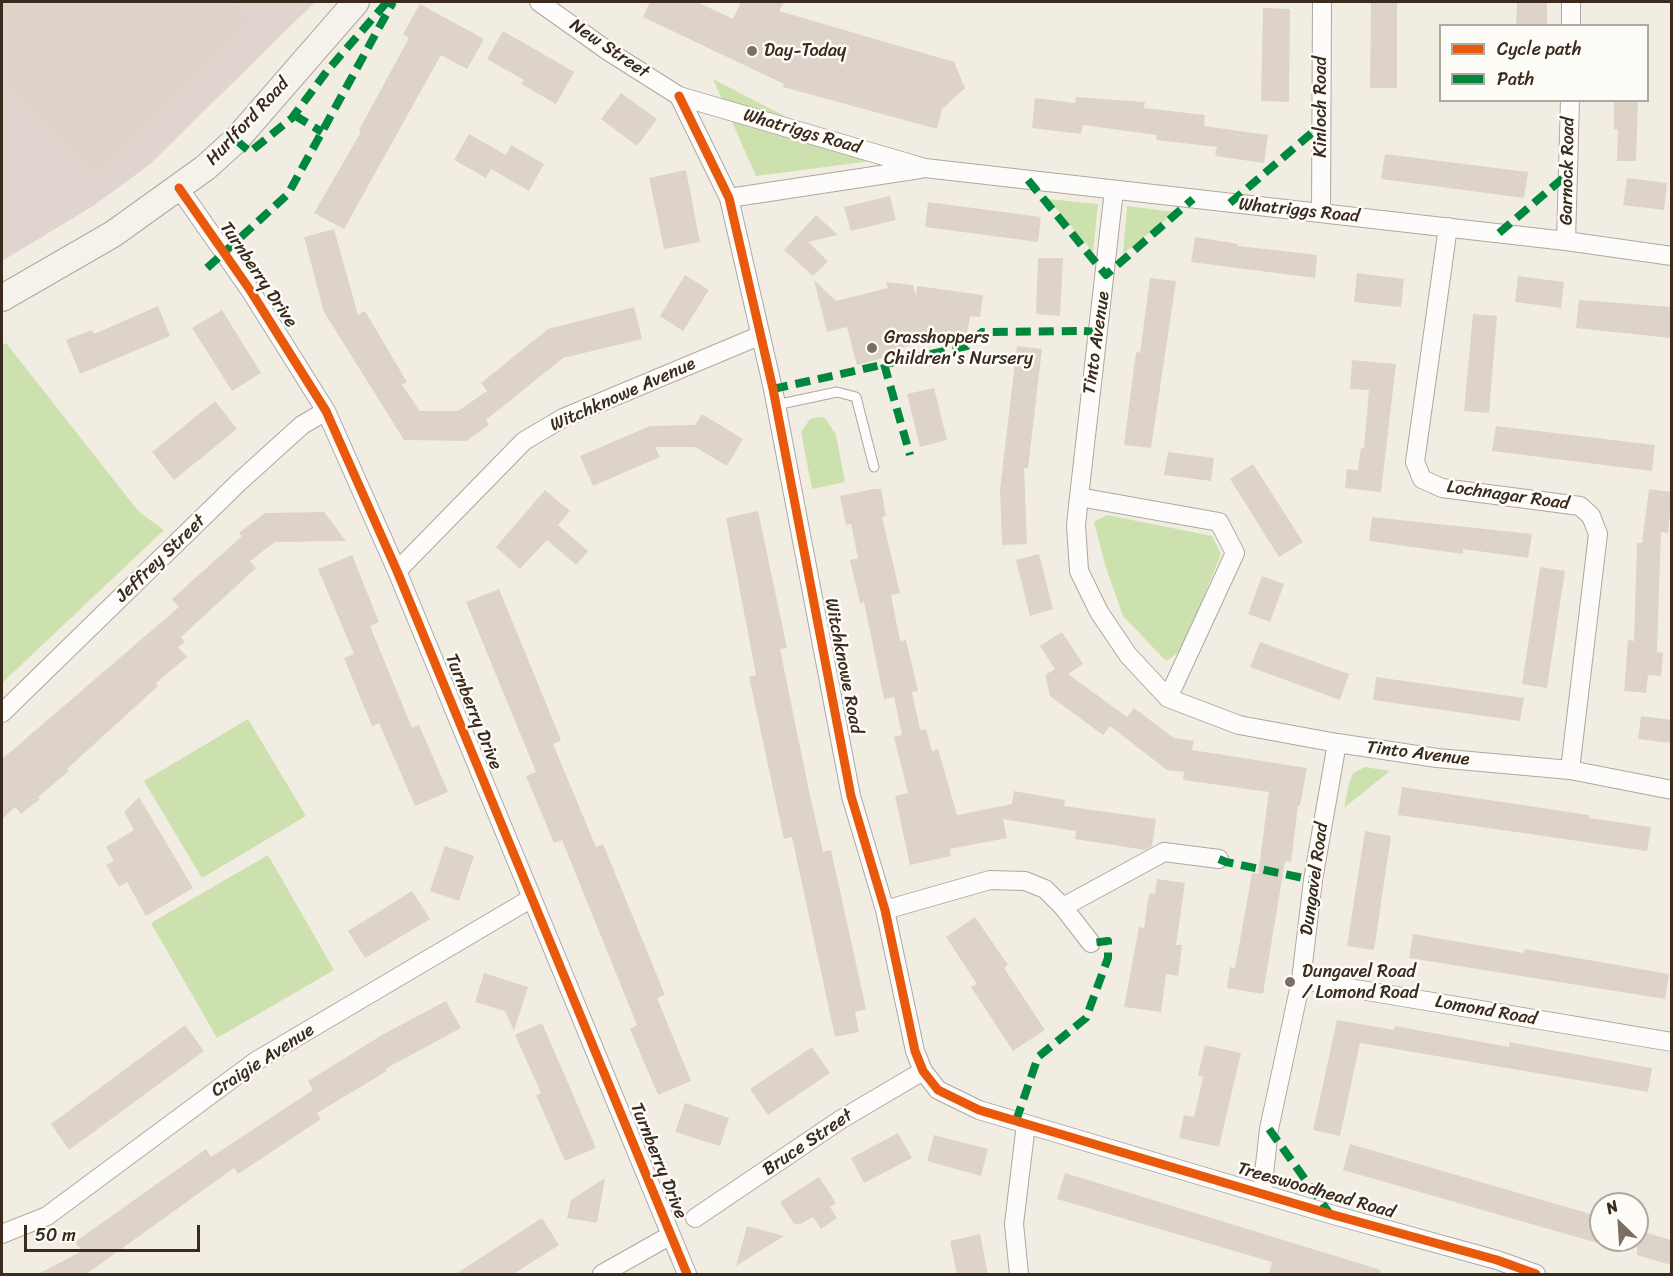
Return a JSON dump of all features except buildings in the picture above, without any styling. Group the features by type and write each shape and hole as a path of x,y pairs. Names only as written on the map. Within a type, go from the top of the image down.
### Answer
{"main road":[{"name":"Hurlford Road","path":"2,298 113,234 179,188 236,140 356,2"}],"street":[{"name":"New Street","path":"539,2 608,51 679,96"},
{"name":"Kinloch Road","path":"1321,213 1322,2"},
{"path":"1571,2 1571,24"},
{"name":"Whatriggs Road","path":"679,96 925,168 1448,227 1671,256"},
{"name":"Witchknowe Road","path":"679,96 729,198 776,405 851,796 885,910 915,1051 923,1071 938,1090 979,1110 1085,1142"},
{"name":"Garnock Road","path":"1566,241 1570,102"},
{"name":"Whatriggs Road","path":"729,198 925,168"},
{"name":"Turnberry Drive","path":"179,188 250,290 326,411 397,571 687,1275"},
{"name":"Tinto Avenue","path":"1114,190 1076,525 1079,570 1099,612 1128,655 1168,698 1239,725 1437,758 1570,770 1671,790"},
{"name":"Lochnagar Road","path":"1448,227 1415,462 1422,479 1442,488 1580,506 1591,516 1598,534 1570,770"},
{"name":"Witchknowe Avenue","path":"397,571 525,441 563,418 759,336"},
{"name":"Jeffrey Street","path":"2,713 238,483 302,425 326,411"},
{"path":"1078,497 1219,522 1235,553 1168,698"},
{"name":"Dungavel Road","path":"1262,1192 1269,1129 1301,980 1312,880 1337,743"},
{"path":"1063,907 1164,852 1219,859"},
{"path":"885,910 990,880 1025,881 1045,889 1063,907 1091,943"},
{"name":"Craigie Avenue","path":"2,1234 47,1216 256,1061 532,898"},
{"name":"Lomond Road","path":"1301,980 1671,1042"},
{"name":"Bruce Street","path":"695,1218 840,1120 923,1071"},
{"path":"1020,1275 1014,1224 1026,1124"},
{"name":"Treeswoodhead Road","path":"1085,1142 1497,1260 1536,1275"},
{"path":"602,1275 671,1235"}],"lane":[{"path":"776,405 837,392 856,398 874,467"}],"shaded area":[{"path":"2,2 315,2 149,165 93,206 2,261"}],"green space":[{"path":"713,79 871,161 756,176"},
{"path":"1048,199 1098,204 1093,252"},
{"path":"1127,206 1175,212 1123,254"},
{"path":"6,343 139,512 164,530 2,683 2,345"},
{"path":"825,418 836,435 845,482 812,489 801,432 810,419"},
{"path":"1107,515 1212,536 1221,554 1182,650 1166,661 1123,616 1106,568 1094,522"},
{"path":"248,719 306,816 202,878 144,781"},
{"path":"1365,767 1390,771 1344,808 1353,773"},
{"path":"268,855 334,970 217,1038 151,923"}],"marked path":[{"path":"236,140 250,152 292,118 327,71 387,2"},
{"path":"207,268 288,194 393,2"},
{"path":"294,115 322,132"},
{"path":"1230,203 1321,125"},
{"path":"1499,233 1569,173"},
{"path":"1028,180 1106,275 1193,199"},
{"path":"773,389 967,346 982,332 1077,331"},
{"path":"1084,331 1097,332"},
{"path":"884,364 910,455"},
{"path":"1219,859 1313,880"},
{"path":"1016,1121 1038,1057 1086,1018 1108,958 1108,941 1091,943"},
{"path":"1269,1129 1330,1214"}],"cycle path":[{"path":"679,96 729,198 773,389 851,796 885,910 915,1051 923,1071 938,1090 979,1110 1330,1214 1497,1260 1536,1274"},
{"path":"179,188 250,290 326,411 397,571 687,1274"}],"place":[{"name":"Day-Today","path":"752,51"},
{"name":"Grasshoppers Children's Nursery","path":"872,348"},
{"name":"Dungavel Road / Lomond Road","path":"1290,982"}]}
